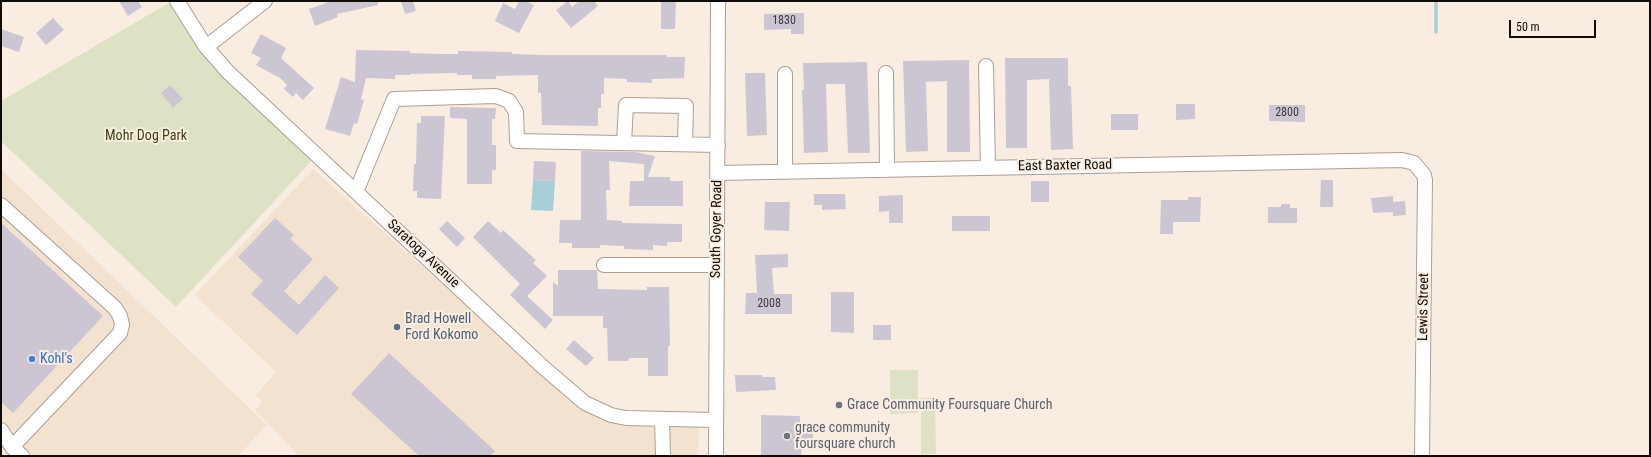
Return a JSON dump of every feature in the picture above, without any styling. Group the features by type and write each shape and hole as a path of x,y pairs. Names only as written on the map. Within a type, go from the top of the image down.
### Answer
{"street":[{"name":"Saratoga Avenue","path":"178,1 206,47 228,72 544,368 585,403 611,415 626,418 715,420"},
{"path":"206,47 265,1"},
{"name":"South Goyer Road","path":"716,456 718,1"},
{"path":"986,66 988,168"},
{"path":"886,73 887,170"},
{"path":"785,74 785,172"},
{"path":"356,192 394,99 496,96 509,101 516,112 517,141 718,145"},
{"path":"624,143 626,105 686,106 685,144"},
{"name":"East Baxter Road","path":"717,173 1402,160 1412,163"},
{"name":"Lewis Street","path":"1412,163 1424,175 1425,180 1422,456"},
{"path":"1,205 115,308 120,316 122,325 120,333 17,451 1,430"},
{"path":"604,265 717,265"},
{"path":"662,419 663,456"}],"shaded area":[{"path":"1,169 267,425 238,456 6,456 1,451"},
{"path":"313,169 581,407 699,424 698,456 299,456 255,410 263,402 256,395 276,372 195,295"}],"green space":[{"name":"Mohr Dog Park","path":"172,1 206,47 317,155 176,307 1,141 1,101"},
{"path":"890,370 918,370 918,413 890,414"},
{"path":"935,397 936,454 921,454 921,398"}],"water":[{"path":"533,180 555,181 553,211 531,210"}],"building":[{"path":"119,1 138,1 142,7 128,16"},
{"path":"332,1 378,1 378,5 337,14 338,17 315,26 309,9"},
{"path":"401,1 413,1 416,11 405,14"},
{"path":"519,1 526,1 534,5 519,33 495,21 503,3 515,9"},
{"path":"568,1 572,7 579,1 594,1 598,6 571,28 556,10"},
{"path":"661,1 676,1 675,29 661,29"},
{"path":"804,13 804,34 791,34 791,29 764,30 764,14"},
{"path":"53,18 64,30 46,45 36,33"},
{"path":"1,29 24,37 19,52 1,46"},
{"path":"261,34 286,48 281,58 314,88 303,100 296,93 293,97 284,89 287,85 280,78 256,65 261,58 251,53"},
{"path":"356,50 410,51 410,53 440,54 458,54 458,51 512,52 512,54 542,55 667,55 667,57 685,57 684,78 652,79 652,83 627,82 627,79 604,78 604,94 601,94 601,108 598,108 598,126 542,125 541,93 538,93 538,75 496,76 496,79 472,79 472,75 457,75 457,73 395,75 395,79 366,78 361,99 364,100 357,124 354,123 350,136 325,129 341,77 355,82"},
{"path":"1005,58 1068,58 1068,86 1071,86 1073,149 1051,150 1049,79 1027,80 1027,148 1006,148"},
{"path":"969,60 970,152 947,152 947,81 926,82 928,151 906,152 903,61"},
{"path":"867,62 870,153 848,153 845,84 826,84 828,152 804,153 802,90 804,90 803,63"},
{"path":"745,73 765,73 767,135 747,136"},
{"path":"170,85 183,99 173,108 161,93"},
{"path":"1176,104 1195,104 1195,119 1176,120"},
{"path":"1269,105 1305,105 1305,122 1269,121"},
{"path":"450,107 496,108 495,119 492,119 492,145 496,145 496,170 492,170 492,184 467,184 467,119 450,118"},
{"path":"1111,114 1138,114 1138,130 1111,130"},
{"path":"421,116 445,116 441,199 417,198 417,191 413,191 414,164 416,164 417,123 421,123"},
{"path":"581,151 635,152 655,156 648,177 670,177 670,181 683,181 683,206 629,206 630,181 644,181 644,164 609,161 610,190 606,190 607,220 622,221 622,223 682,224 682,242 667,242 667,246 653,245 653,250 624,249 624,246 600,245 600,248 572,248 572,243 559,243 560,220 581,220"},
{"path":"534,161 556,162 555,181 533,180"},
{"path":"1321,180 1333,180 1333,207 1320,207"},
{"path":"1031,181 1049,181 1049,202 1031,202"},
{"path":"814,194 845,194 846,209 822,210 822,205 814,205"},
{"path":"903,195 903,223 889,223 889,211 879,212 879,196"},
{"path":"1393,196 1393,202 1405,201 1406,215 1393,216 1393,212 1373,213 1371,198"},
{"path":"1188,197 1201,197 1200,222 1173,222 1173,234 1160,234 1161,200 1188,200"},
{"path":"765,202 790,202 789,231 764,230"},
{"path":"1281,204 1290,204 1290,208 1297,208 1297,223 1268,223 1268,207 1281,207"},
{"path":"952,216 990,216 990,231 952,231"},
{"path":"275,218 294,235 290,239 313,259 284,291 299,305 325,275 339,288 297,335 251,294 263,281 238,257"},
{"path":"447,221 465,238 457,247 439,229"},
{"path":"488,221 501,233 503,230 536,260 533,263 547,276 527,296 553,320 545,329 510,295 520,284 473,237"},
{"name":"Kohl's","path":"1,223 103,316 13,413 1,402"},
{"path":"788,254 788,267 772,268 774,294 792,294 792,314 745,314 746,293 757,293 755,255"},
{"path":"558,270 597,270 598,289 647,290 647,287 669,287 670,346 668,346 668,376 648,376 648,358 629,358 628,361 608,361 607,328 603,328 603,316 553,316 553,282 558,286"},
{"path":"831,292 854,292 854,333 831,332"},
{"path":"873,325 891,325 891,340 873,340"},
{"path":"574,340 594,358 586,366 566,349"},
{"path":"389,353 495,451 490,456 419,456 351,394"},
{"path":"735,375 762,375 762,377 775,377 776,390 736,392"},
{"name":"grace community foursquare church","path":"761,415 800,416 800,432 813,432 813,448 802,448 801,456 761,456"}],"waterway":[{"path":"1436,1 1436,32"}],"place":[{"name":"Brad Howell Ford Kokomo","path":"397,327"},
{"name":"Kohl's","path":"32,359"},
{"name":"Grace Community Foursquare Church","path":"839,405"},
{"name":"grace community foursquare church","path":"787,436"}]}
